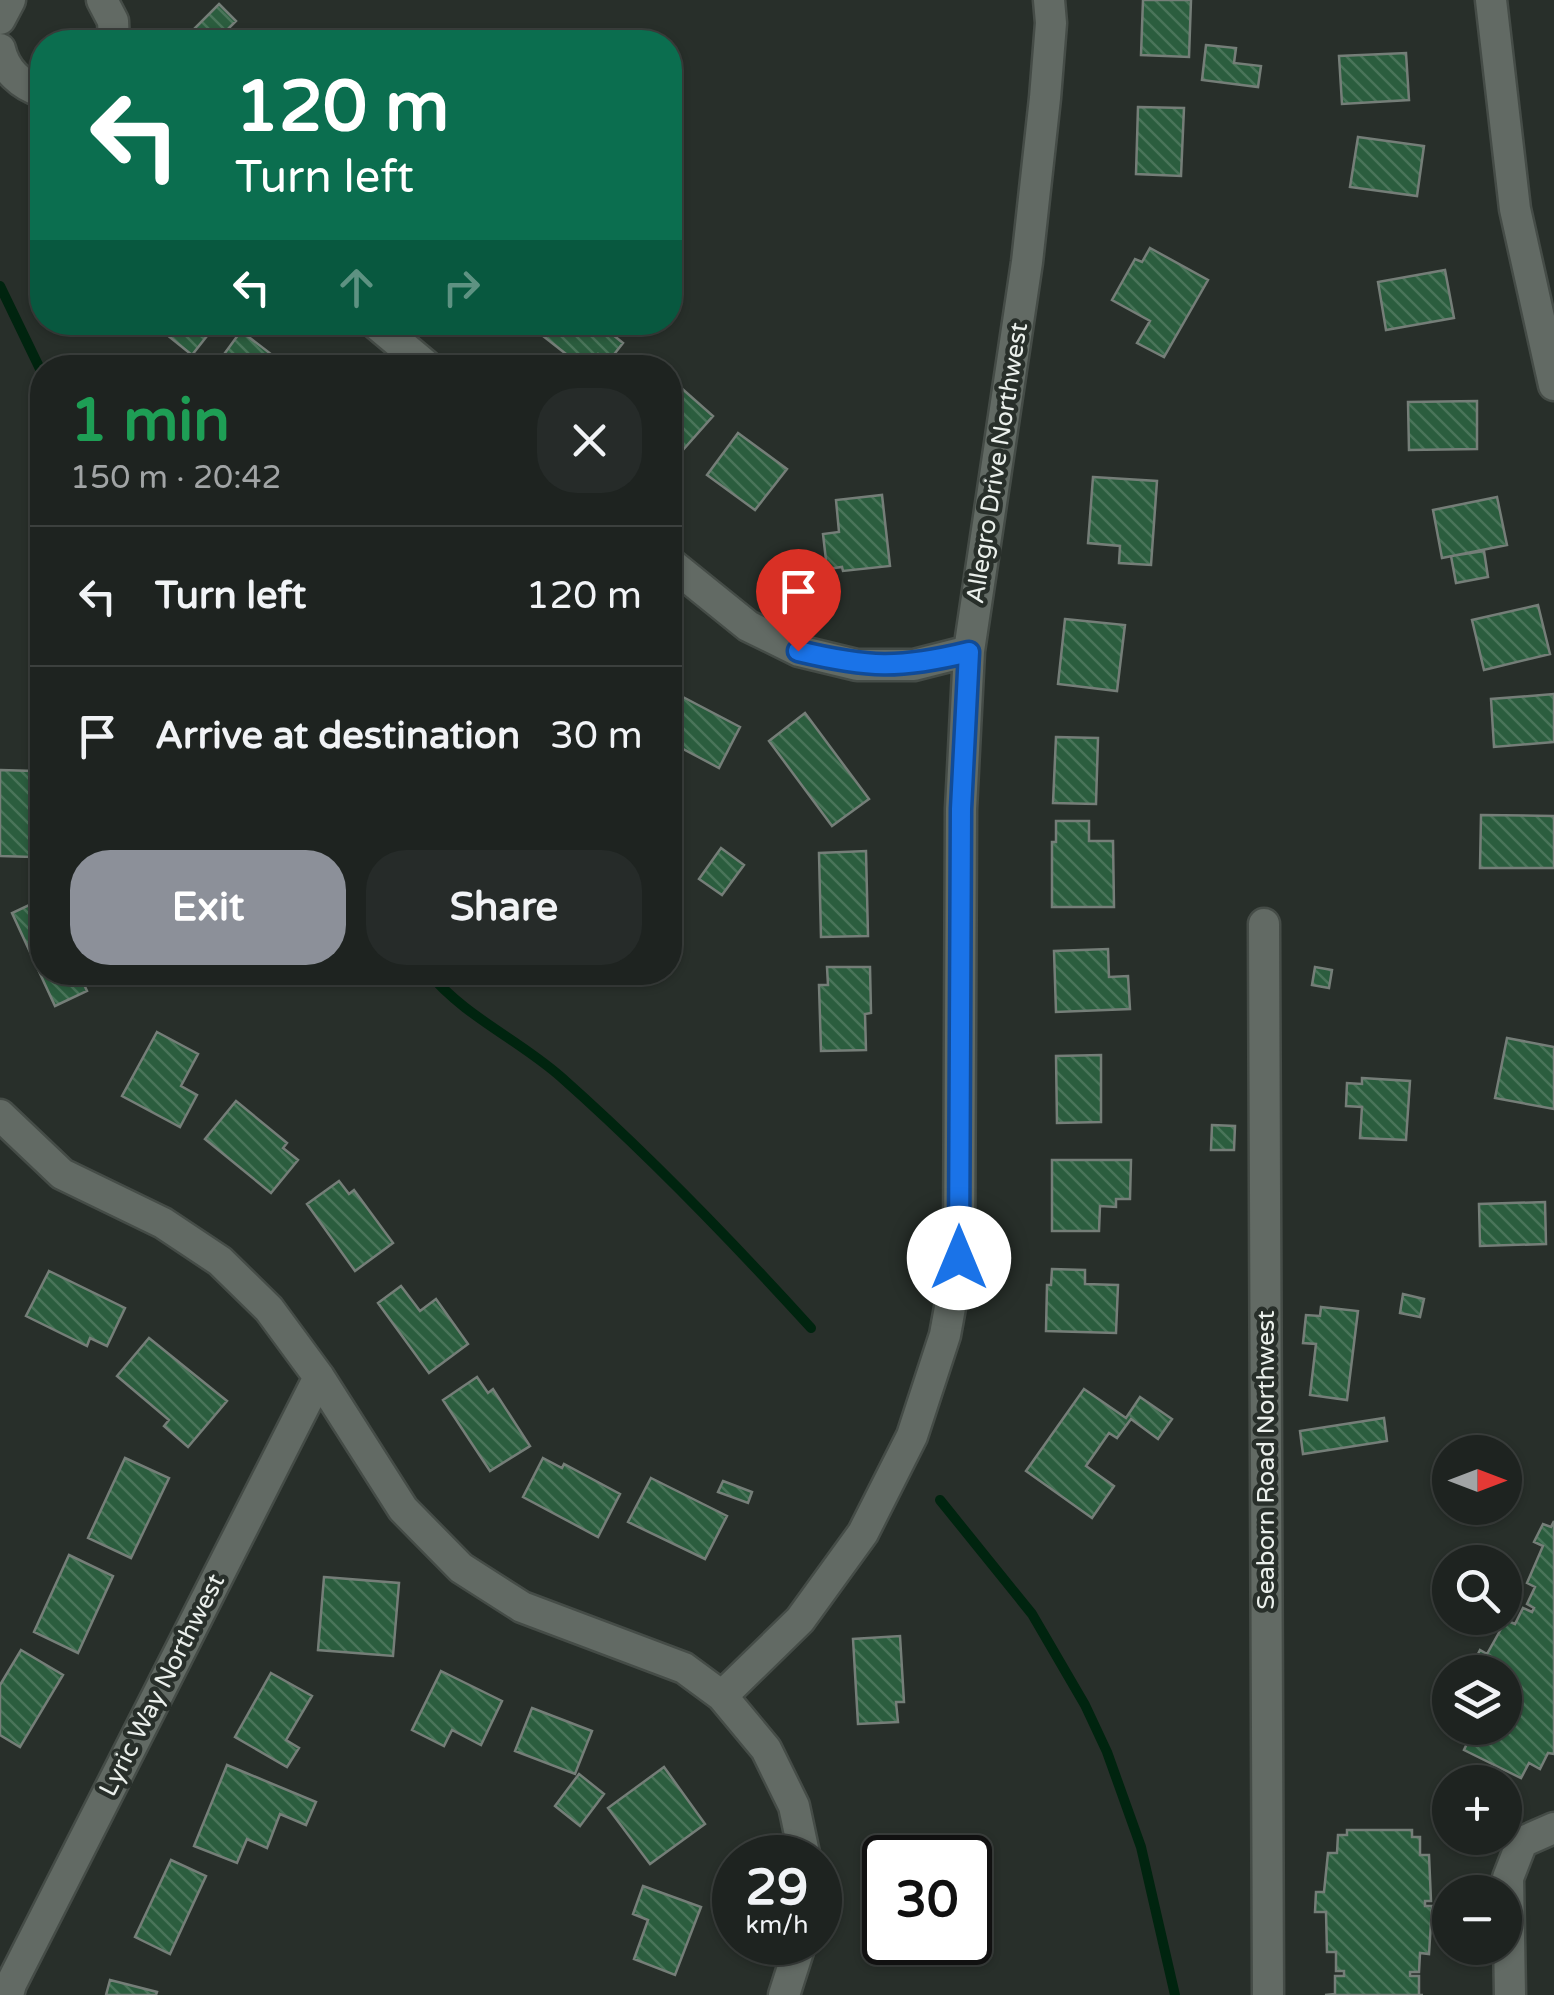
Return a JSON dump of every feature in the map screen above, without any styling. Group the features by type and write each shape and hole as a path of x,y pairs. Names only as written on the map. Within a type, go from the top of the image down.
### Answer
{"street":[{"path":"0,19 10,0"},
{"path":"102,0 113,30"},
{"name":"Allegro Drive Northwest","path":"722,1696 800,1620 863,1533 912,1436 945,1335 959,1258 961,809 969,652 1028,262 1045,98 1049,0"},
{"path":"1491,0 1515,209 1554,385"},
{"path":"0,49 13,75 30,88"},
{"path":"390,335 413,355"},
{"path":"682,573 748,626 798,651 858,665 914,665 969,652"},
{"name":"Seaborn Road Northwest","path":"1264,924 1268,1995"},
{"path":"0,1115 62,1174 163,1223 220,1262 269,1309 319,1377 403,1508 461,1568 522,1606 684,1668 722,1696 766,1748 794,1806 800,1835"},
{"name":"Lyric Way Northwest","path":"8,1995 319,1377"},
{"path":"1510,1995 1508,1878 1522,1842 1554,1828"},
{"path":"784,1995 794,1965"}],"building":[{"path":"1143,0 1191,0 1189,57 1141,55"},
{"path":"219,4 236,21 227,30 193,30"},
{"path":"1206,45 1236,48 1234,63 1261,66 1258,87 1202,80"},
{"path":"1406,53 1409,100 1342,104 1339,56"},
{"path":"1138,107 1184,108 1181,176 1136,174"},
{"path":"1358,137 1424,146 1417,196 1350,187"},
{"path":"1150,248 1208,280 1164,357 1137,343 1150,321 1112,300 1135,259 1142,262"},
{"path":"1445,270 1454,318 1386,330 1378,282"},
{"path":"167,335 208,335 192,355"},
{"path":"238,335 246,335 272,355 223,355"},
{"path":"542,335 613,335 623,343 614,355 567,355"},
{"path":"682,389 713,416 682,451"},
{"path":"1477,401 1477,449 1409,450 1408,402"},
{"path":"738,433 787,469 755,510 707,475"},
{"path":"1093,477 1157,481 1151,565 1119,563 1120,546 1088,543"},
{"path":"882,495 890,566 827,569 823,534 839,532 836,500"},
{"path":"1497,497 1507,545 1442,558 1433,510"},
{"path":"1484,551 1488,577 1456,583 1451,556"},
{"path":"1538,605 1550,654 1484,670 1472,620"},
{"path":"1065,619 1125,625 1117,691 1058,684"},
{"path":"1554,694 1554,742 1494,747 1491,699"},
{"path":"682,697 740,727 719,768 682,748"},
{"path":"805,713 869,799 832,826 769,741"},
{"path":"1056,737 1098,738 1096,804 1053,803"},
{"path":"0,770 30,771 30,857 0,856"},
{"path":"1481,815 1554,816 1554,868 1480,868"},
{"path":"1056,821 1089,821 1089,841 1113,841 1114,907 1052,907 1052,842 1056,842"},
{"path":"721,848 744,865 722,895 699,879"},
{"path":"866,851 868,936 821,937 819,853"},
{"path":"30,905 30,952 12,913"},
{"path":"1108,949 1109,977 1128,976 1130,1009 1056,1012 1054,951"},
{"path":"827,967 870,967 871,1013 865,1014 866,1050 821,1051 819,985 828,985"},
{"path":"1315,967 1332,970 1329,988 1312,985"},
{"path":"45,985 84,985 87,991 55,1006"},
{"path":"157,1032 198,1054 181,1086 197,1095 180,1127 122,1096"},
{"path":"1507,1038 1554,1047 1554,1109 1495,1098"},
{"path":"1101,1055 1101,1122 1057,1123 1056,1056"},
{"path":"1362,1078 1410,1081 1406,1140 1360,1138 1362,1107 1346,1106 1347,1083 1362,1084"},
{"path":"236,1101 287,1143 283,1148 298,1160 271,1193 205,1139"},
{"path":"1212,1125 1235,1126 1234,1150 1211,1150"},
{"path":"1052,1160 1131,1160 1130,1199 1116,1199 1116,1207 1100,1206 1099,1231 1052,1231"},
{"path":"339,1181 349,1194 354,1190 393,1243 355,1271 307,1204"},
{"path":"1545,1202 1546,1244 1480,1246 1479,1204"},
{"path":"1052,1269 1085,1270 1085,1284 1118,1285 1116,1333 1046,1331 1047,1285 1051,1285"},
{"path":"49,1271 125,1308 107,1346 90,1338 87,1346 26,1316"},
{"path":"401,1286 420,1311 436,1299 468,1344 429,1373 378,1303"},
{"path":"1403,1294 1424,1299 1420,1317 1400,1313"},
{"path":"1321,1307 1358,1311 1347,1400 1310,1395 1316,1344 1303,1343 1306,1315 1320,1316"},
{"path":"149,1338 227,1401 188,1447 164,1426 169,1420 117,1376"},
{"path":"477,1377 488,1393 493,1389 530,1446 490,1471 443,1400"},
{"path":"1084,1389 1126,1418 1140,1397 1172,1419 1158,1439 1131,1419 1117,1438 1109,1433 1086,1466 1114,1486 1092,1518 1026,1471"},
{"path":"1384,1418 1387,1441 1303,1454 1300,1431"},
{"path":"125,1458 169,1478 131,1558 88,1538"},
{"path":"543,1458 562,1468 564,1464 620,1494 598,1537 523,1497"},
{"path":"651,1478 727,1516 705,1559 628,1522"},
{"path":"723,1481 752,1492 748,1503 718,1492"},
{"path":"1554,1521 1554,1754 1548,1753 1540,1769 1529,1763 1522,1776 1522,1765 1495,1765 1464,1750 1466,1745 1522,1745 1522,1655 1478,1655 1480,1650 1487,1654 1498,1635 1522,1635 1522,1610 1532,1612 1534,1608 1527,1604 1535,1587 1527,1583 1543,1546 1534,1542 1543,1524 1551,1527"},
{"path":"69,1555 113,1576 78,1653 34,1632"},
{"path":"324,1577 399,1583 393,1656 318,1650"},
{"path":"900,1636 904,1702 896,1702 898,1722 858,1724 853,1639"},
{"path":"21,1650 63,1675 20,1747 0,1735 0,1685"},
{"path":"441,1671 502,1701 481,1745 452,1730 444,1746 412,1730"},
{"path":"271,1673 312,1696 286,1740 299,1748 287,1767 235,1737"},
{"path":"532,1708 592,1731 575,1774 515,1751"},
{"path":"227,1765 316,1802 306,1825 280,1814 267,1848 247,1839 237,1863 194,1846"},
{"path":"664,1767 705,1824 650,1864 608,1808"},
{"path":"579,1774 604,1794 580,1826 555,1806"},
{"path":"1347,1830 1412,1830 1412,1837 1420,1837 1420,1855 1429,1855 1431,1901 1425,1901 1425,1906 1432,1906 1429,1954 1420,1953 1419,1972 1410,1972 1410,1976 1419,1976 1419,1995 1325,1995 1335,1994 1335,1976 1344,1976 1344,1971 1336,1971 1336,1952 1327,1952 1326,1912 1315,1912 1316,1892 1324,1892 1328,1853 1337,1853 1338,1835 1347,1835"},
{"path":"171,1860 206,1876 170,1954 135,1937"},
{"path":"643,1886 701,1907 675,1975 634,1959 648,1920 633,1914"},
{"path":"110,1980 157,1992 106,1995"}],"waterway":[{"path":"0,286 33,355"},
{"path":"440,985 475,1015 544,1063 594,1107 689,1199 811,1328"},
{"path":"940,1500 1032,1614 1085,1705 1107,1752 1141,1847 1175,1995"}],"route":[{"path":"798,651 858,665 914,665 969,652 961,809 959,1258"}]}
